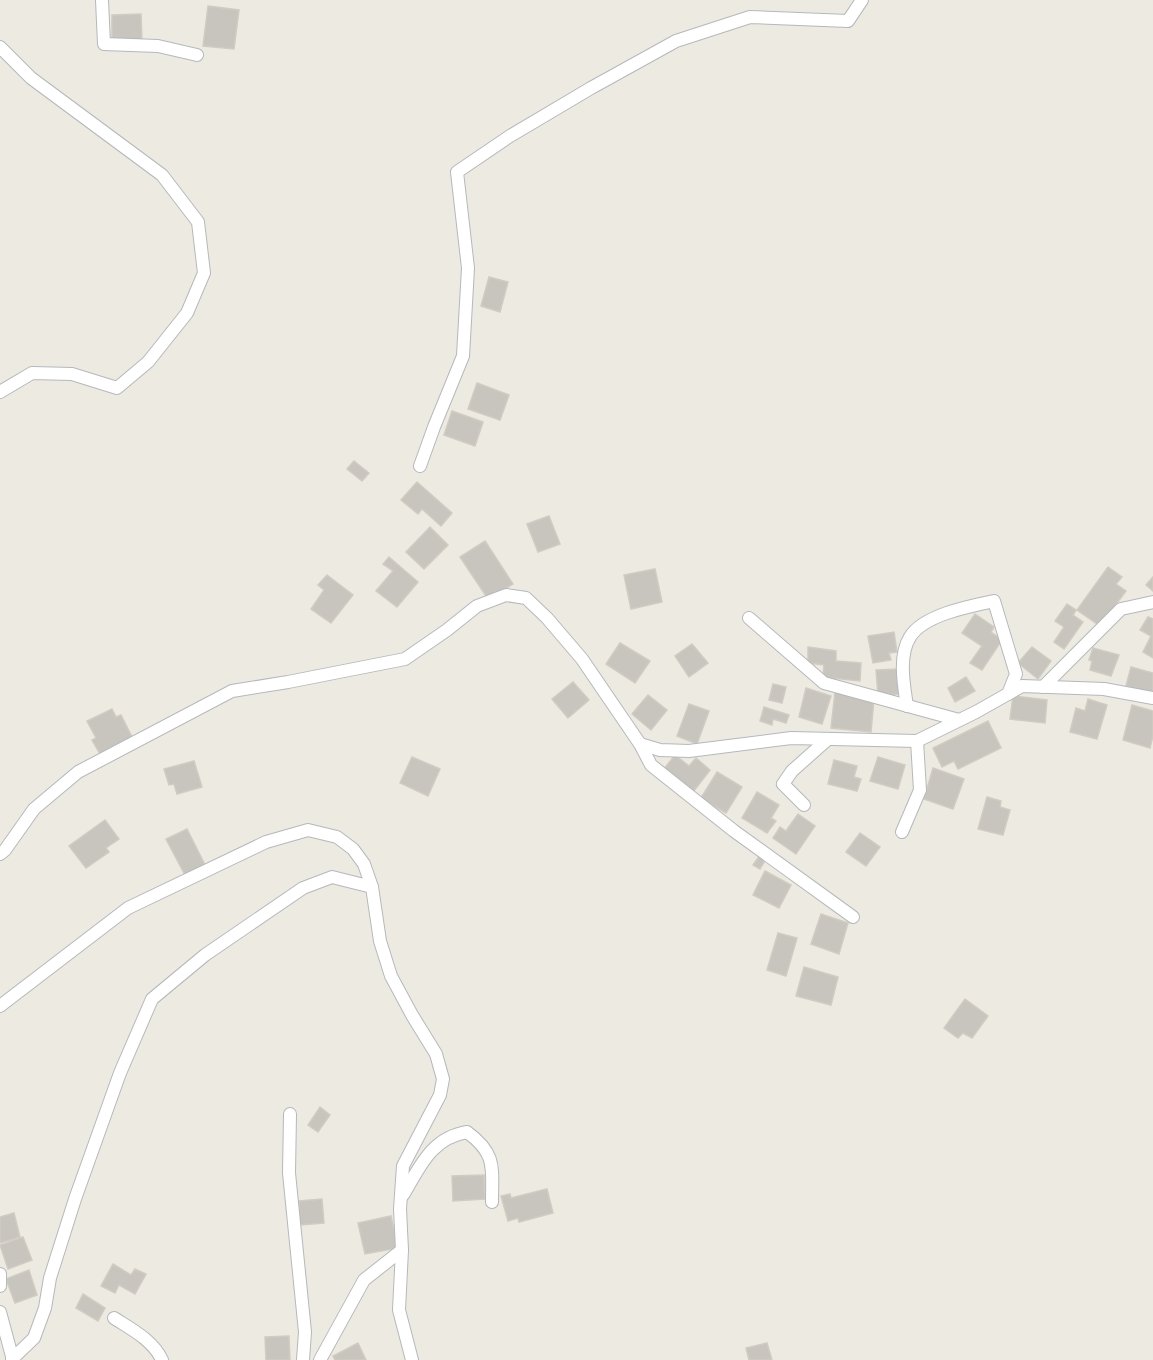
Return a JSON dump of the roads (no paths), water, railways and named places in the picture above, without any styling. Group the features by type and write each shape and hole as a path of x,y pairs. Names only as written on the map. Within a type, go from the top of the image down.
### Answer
{"street":[{"path":"102,0 104,44 158,46 197,55"},
{"path":"420,466 464,356 468,268 457,172 531,124 676,41 750,17 848,21 862,0"},
{"path":"0,47 31,78 162,175 198,222 204,273 187,313 148,362 117,388 72,374 32,373 0,392"},
{"path":"0,854 34,809 78,772 232,690 288,682 405,659 477,606 506,595 526,598 547,618 582,659 640,744 651,765 734,831 853,917"},
{"path":"907,706 904,686 904,653 909,638 917,628 956,608 994,601 1016,674 1008,694"},
{"path":"1043,687 1121,609 1153,602"},
{"path":"749,618 824,683 959,720"},
{"path":"640,744 660,750 689,751 791,738 917,741 1022,686 1104,689 1153,698"},
{"path":"804,805 783,784 792,771 828,739"},
{"path":"902,832 920,790 917,741"},
{"path":"0,1006 128,908 266,842 308,830 337,837 353,849 364,864 372,887 380,941 391,976 411,1016 436,1054 443,1078 440,1095 403,1166 399,1310 412,1360"},
{"path":"0,1312 12,1359 34,1338 45,1308 50,1278 75,1199 120,1073 152,999 205,955 303,888 332,877 372,887"},
{"path":"290,1114 289,1173 306,1332 303,1360"},
{"path":"401,1199 419,1167 434,1147 453,1134 467,1132 480,1142 492,1161 492,1202"},
{"path":"320,1360 364,1280 402,1250"},
{"path":"0,1274 0,1286"},
{"path":"114,1318 138,1333 159,1353 162,1360"}]}
